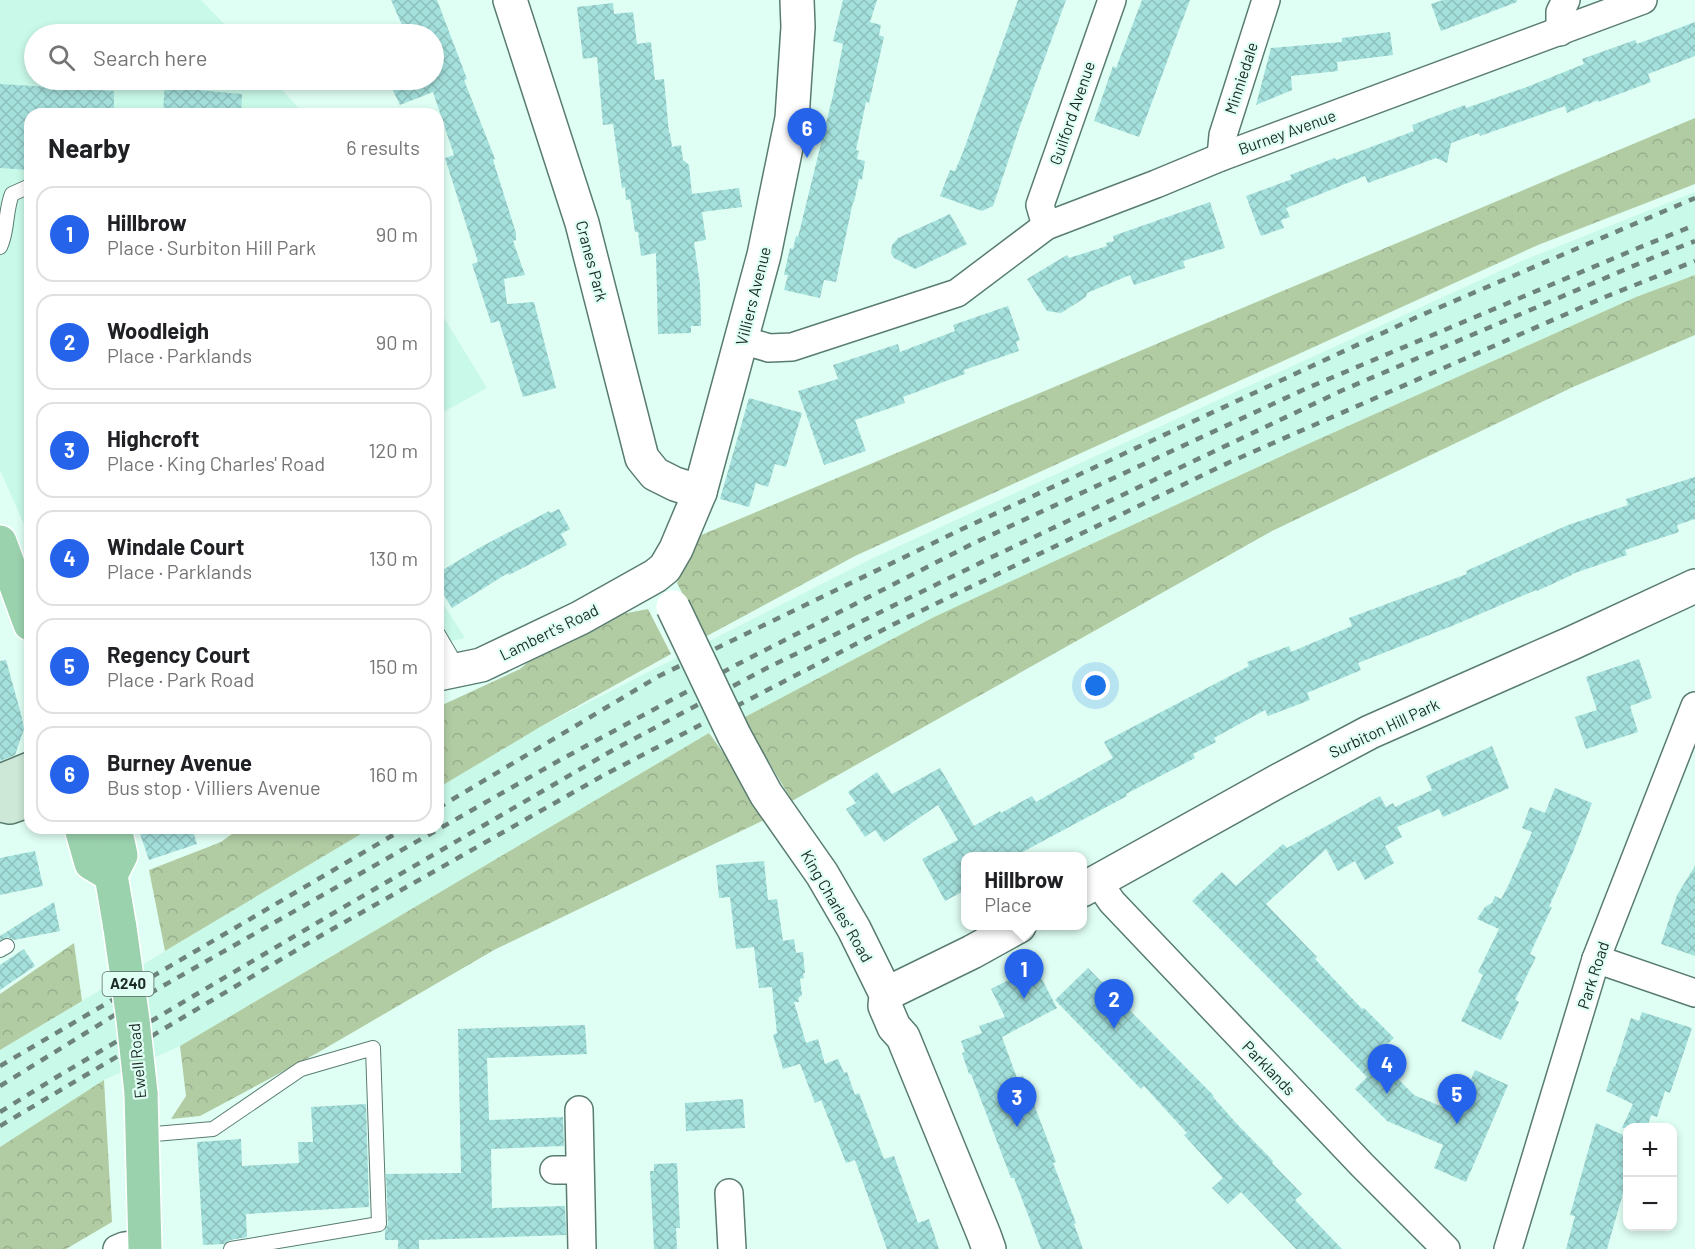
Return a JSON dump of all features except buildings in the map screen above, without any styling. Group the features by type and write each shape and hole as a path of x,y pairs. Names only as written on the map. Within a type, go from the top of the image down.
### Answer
{"main road":[{"path":"0,542 24,602"},
{"path":"0,783 24,771"},
{"path":"0,805 10,807 24,802"},
{"path":"83,834 91,863 111,875"},
{"name":"Ewell Road","path":"116,834 121,855 111,875 133,1020 141,1093 142,1135 136,1247"}],"street":[{"name":"Cranes Park","path":"510,0 582,223 642,458 655,474 675,484 700,492"},
{"name":"Villiers Avenue","path":"655,576 665,568 676,549 700,492 764,255 792,118 798,27 797,0"},
{"name":"Guilford Avenue","path":"1046,226 1040,205 1112,0"},
{"name":"Minniedale","path":"1221,157 1223,135 1266,0"},
{"path":"1560,32 1560,12 1566,0"},
{"name":"Burney Avenue","path":"742,340 769,348 792,347 957,293 1046,226 1221,157 1643,0"},
{"name":"King Charles' Road","path":"655,576 674,607 734,735 765,794 822,874 844,911 886,994 885,1006 894,1027 903,1037 989,1249"},
{"name":"Lambert's Road","path":"448,672 481,665 532,642 655,576"},
{"name":"Surbiton Hill Park","path":"1090,886 1370,732 1695,586"},
{"name":"Park Road","path":"1508,1249 1596,959 1695,706"},
{"name":"Parklands","path":"1090,886 1106,896 1362,1166 1446,1249"},
{"path":"886,994 1012,930"},
{"path":"1596,959 1695,993"},
{"path":"579,1110 567,1170 582,1249"},
{"path":"729,1193 732,1249"}],"lane":[{"path":"0,247 3,242 4,198 24,189"},
{"path":"444,657 448,672"},
{"path":"142,1135 213,1129 301,1069 373,1048 379,1224 231,1249"}],"shaded area":[{"path":"0,0 201,0 224,24 24,24 24,90 282,90 299,108 24,108 24,524 0,470"},
{"path":"1695,192 1695,275 1636,297 1299,448 934,617 743,718 709,733 180,1046 104,1080 0,1147 0,1050 361,834 444,834 444,784 540,727 873,558 1524,260"},
{"path":"444,318 487,388 444,412"},
{"path":"444,605 465,638 444,643"}],"green space":[{"path":"1695,118 1695,184 1538,245 855,556 705,637 677,583 699,536"},
{"path":"1695,275 1695,335 1573,387 1272,531 792,801 743,718 934,617 1299,448 1636,297"},
{"path":"648,609 671,654 540,727 444,784 444,704 520,669 548,645 606,617"},
{"path":"709,733 770,817 494,950 319,1052 200,1116 171,1119 186,1096 180,1046"},
{"path":"232,834 361,834 165,951 149,870 221,842"},
{"path":"74,943 82,1001 0,1050 0,994"},
{"path":"104,1080 112,1222 66,1249 0,1249 0,1147"}],"railway":[{"path":"444,804 659,676 958,531 1417,317 1695,198"},
{"path":"444,826 560,760 738,664 972,544 1305,389 1695,225"},
{"path":"0,1112 613,750 765,669 990,558 1343,390 1695,241"},
{"path":"0,1126 322,935 604,775 902,620 1230,462 1605,297 1695,261"},
{"path":"0,1066 395,834"},
{"path":"0,1086 147,995 430,834"}],"place":[{"name":"Burney Avenue","path":"807,158"},
{"name":"Hillbrow","path":"1024,999"},
{"name":"Woodleigh","path":"1114,1029"},
{"name":"Windale Court","path":"1387,1094"},
{"name":"Regency Court","path":"1457,1124"},
{"name":"Highcroft","path":"1017,1127"}]}
